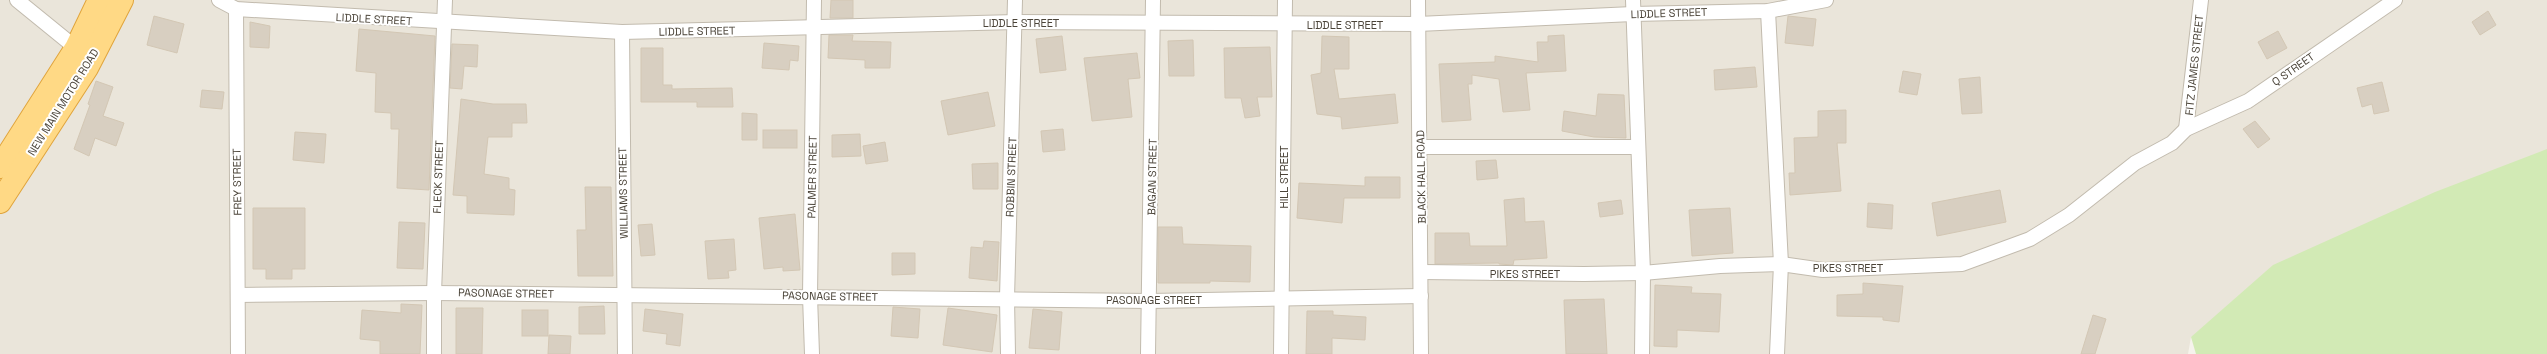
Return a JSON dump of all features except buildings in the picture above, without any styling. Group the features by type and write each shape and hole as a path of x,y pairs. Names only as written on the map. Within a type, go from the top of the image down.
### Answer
{"highway":[{"name":"NEW MAIN MOTOR ROAD","path":"0,167 76,48 100,0"},
{"name":"NEW MAIN MOTOR ROAD","path":"0,202 87,68 122,0"}],"street":[{"path":"17,0 76,48"},
{"name":"LIDDLE STREET","path":"219,0 236,9 444,23 622,32 1016,22 1285,25 1418,24 1761,7 1826,0"},
{"name":"FLECK STREET","path":"434,354 434,292 446,0"},
{"name":"PALMER STREET","path":"812,354 810,296 815,28 814,0"},
{"name":"ROBBIN STREET","path":"1008,354 1007,298 1016,22 1015,0"},
{"name":"BAGAN STREET","path":"1148,354 1150,301 1153,0"},
{"name":"HILL STREET","path":"1281,354 1283,298 1285,0"},
{"name":"BLACK HALL ROAD","path":"1418,0 1422,272 1421,354"},
{"path":"1633,0 1643,273 1642,354"},
{"name":"FITZ JAMES STREET","path":"2186,129 2201,0"},
{"name":"Q STREET","path":"2186,129 2248,101 2395,0"},
{"path":"1761,7 1781,264 1777,354"},
{"name":"FREY STREET","path":"236,9 238,354"},
{"name":"WILLIAMS STREET","path":"622,32 625,354"},
{"name":"PIKES STREET","path":"1422,272 1486,274 1643,273 1720,266 1781,264 1823,270 1962,264 2030,239 2069,215 2135,163 2172,143 2186,129"},
{"path":"1420,147 1638,147"},
{"name":"PASONAGE STREET","path":"238,295 434,292 1007,298 1150,301 1421,296"}],"shaded area":[{"path":"0,0 2547,0 2547,150 2191,337 2188,354 0,354"}],"green space":[{"path":"2547,149 2547,354 2196,354 2191,337 2273,265 2435,192"}]}
